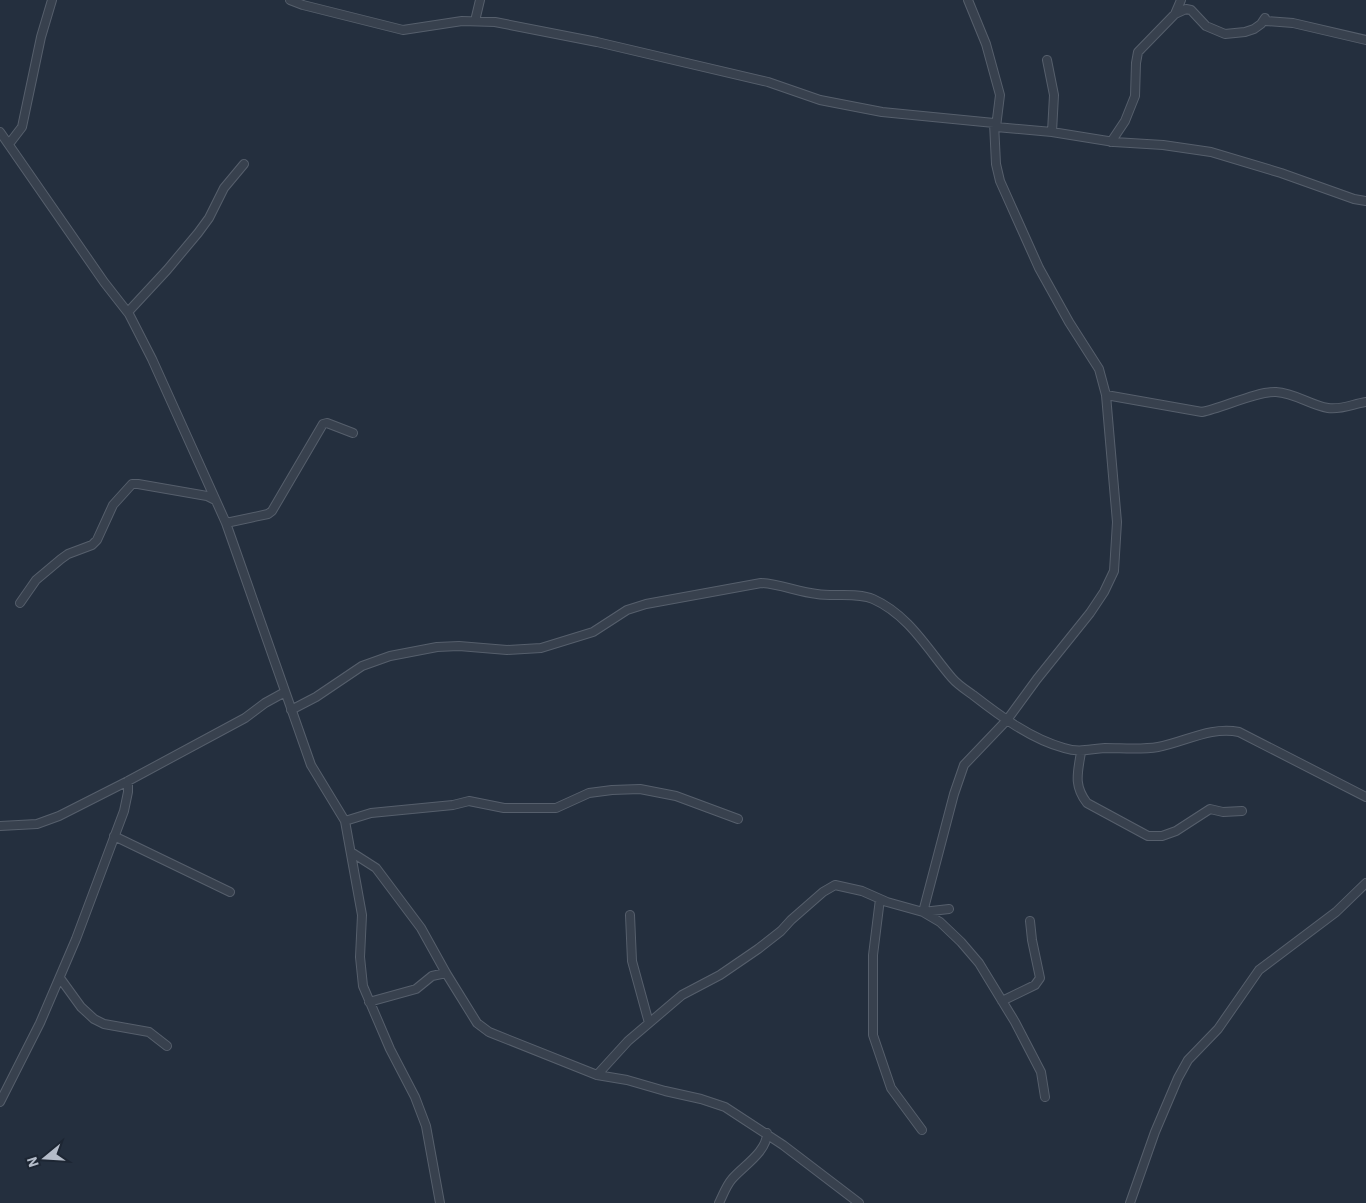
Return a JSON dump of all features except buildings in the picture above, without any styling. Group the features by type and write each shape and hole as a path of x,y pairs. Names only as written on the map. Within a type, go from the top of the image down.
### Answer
{"street":[{"path":"9,144 22,127 41,37 52,0"},
{"path":"290,0 403,30 462,21 494,22 661,56 768,82 829,102 882,112 1052,132 1111,142 1163,145 1211,152 1281,173 1354,199 1366,201"},
{"path":"475,21 480,0"},
{"path":"922,912 954,794 964,765 1007,720 1037,678 1090,614 1104,592 1114,570 1117,522 1106,395 1099,369 1069,322 1039,268 1000,181 996,164 995,125 1000,95 986,44 968,0"},
{"path":"1111,142 1125,121 1135,96 1138,52 1175,14 1182,0"},
{"path":"1175,14 1186,9 1191,10 1206,26 1225,34 1254,29 1265,18 1266,21 1294,23 1366,40"},
{"path":"1047,60 1054,95 1052,132"},
{"path":"0,132 104,282 128,312 152,359 226,523 311,765 345,821 362,915 360,957 363,986 390,1049 415,1096 426,1126 440,1203"},
{"path":"128,312 198,233 209,218 224,188 244,164"},
{"path":"1106,395 1202,412 1275,392 1291,394 1327,408 1338,408 1366,402"},
{"path":"226,523 268,514 272,511 323,424 328,423 353,433"},
{"path":"20,603 36,580 68,554 92,545 97,540 113,505 132,484 207,496 215,500"},
{"path":"291,710 316,697 362,666 390,656 437,647 459,646 507,650 541,648 592,632 627,610 646,604 761,583 774,584 817,594 871,598 886,606 924,640 954,680 1007,720 1042,741 1081,752 1102,748 1157,747 1194,735 1227,730 1238,732 1366,797"},
{"path":"0,826 37,824 59,816 245,718 265,703 285,692"},
{"path":"1081,752 1077,778 1078,787 1087,803 1148,836 1162,836 1176,831 1210,810 1223,812 1242,811"},
{"path":"0,1102 40,1023 76,939 124,811 128,781"},
{"path":"345,821 371,813 453,805 469,801 504,808 556,808 589,793 640,789 676,796 738,819"},
{"path":"114,836 230,892"},
{"path":"351,852 376,868 421,928 477,1023 489,1032 597,1075 627,1080 725,1107 767,1133 855,1202"},
{"path":"1130,1203 1155,1132 1178,1078 1188,1060 1218,1029 1259,970 1336,912 1366,884"},
{"path":"597,1075 628,1041 682,995 720,976 781,931 802,910 829,887 835,885 850,887 922,912 940,922 961,942 979,963 1041,1072 1045,1097"},
{"path":"880,898 873,955 873,1035 891,1088 922,1130"},
{"path":"922,912 949,908"},
{"path":"630,915 632,961 649,1023"},
{"path":"1002,1001 1035,985 1040,978 1030,921"},
{"path":"369,1002 416,989 432,976 446,973"},
{"path":"60,978 81,1007 94,1019 104,1024 149,1032 167,1046"},
{"path":"719,1203 732,1179 763,1146 767,1140 767,1133"}]}
